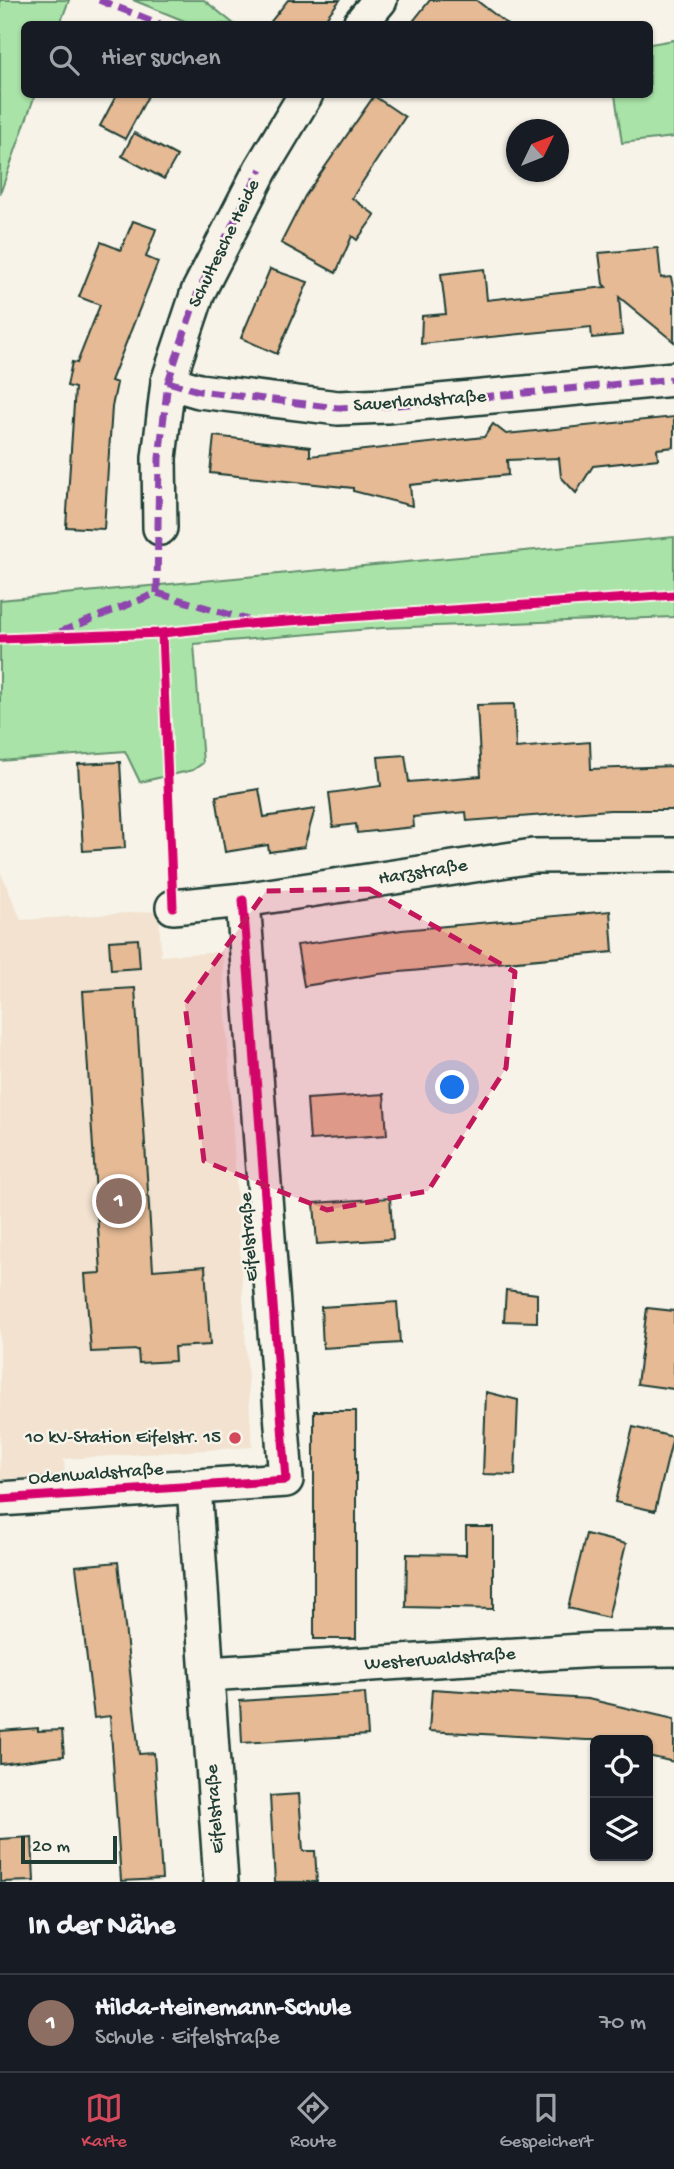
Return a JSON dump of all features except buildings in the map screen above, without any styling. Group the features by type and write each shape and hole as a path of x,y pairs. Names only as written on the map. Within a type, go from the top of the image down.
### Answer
{"street":[{"path":"362,21 380,0"},
{"name":"Schultesche Heide","path":"160,528 159,458 168,382 198,292 261,169 304,98"},
{"name":"Sauerlandstraße","path":"168,382 199,391 338,408 386,407 674,379"},
{"name":"Harzstraße","path":"173,907 243,900 533,856 674,855"},
{"name":"Eifelstraße","path":"221,1882 194,1486 286,1480 243,900"},
{"name":"Odenwaldstraße","path":"0,1499 194,1486"},
{"name":"Westerwaldstraße","path":"207,1674 672,1639"}],"highlighted area":[{"path":"369,889 515,972 506,1068 428,1191 327,1210 204,1161 185,1004 266,891"}],"shaded area":[{"path":"0,871 21,920 159,911 161,956 222,952 252,1447 64,1459 65,1476 0,1479"}],"green space":[{"path":"0,0 69,0 61,21 21,21 21,98 34,98 0,194"},
{"path":"133,0 204,0 230,21 185,21"},
{"path":"674,40 674,137 622,143 615,98 653,98 653,44"},
{"path":"674,537 674,617 382,628 194,644 203,763 193,770 140,782 125,751 0,761 0,600"}],"marked path":[{"path":"99,0 152,21"},
{"path":"157,593 159,458 168,382 198,292 261,169"},
{"path":"168,382 199,391 338,408 386,406 674,379"},
{"path":"60,632 157,593 248,620"}],"cycle path":[{"path":"0,639 162,633 259,623 674,595"},
{"path":"162,633 173,907"},
{"path":"0,1499 286,1480 243,900"}],"place":[{"name":"Hilda-Heinemann-Schule","path":"119,1201"},
{"name":"10 kV-Station Eifelstr. 15","path":"235,1438"}]}
